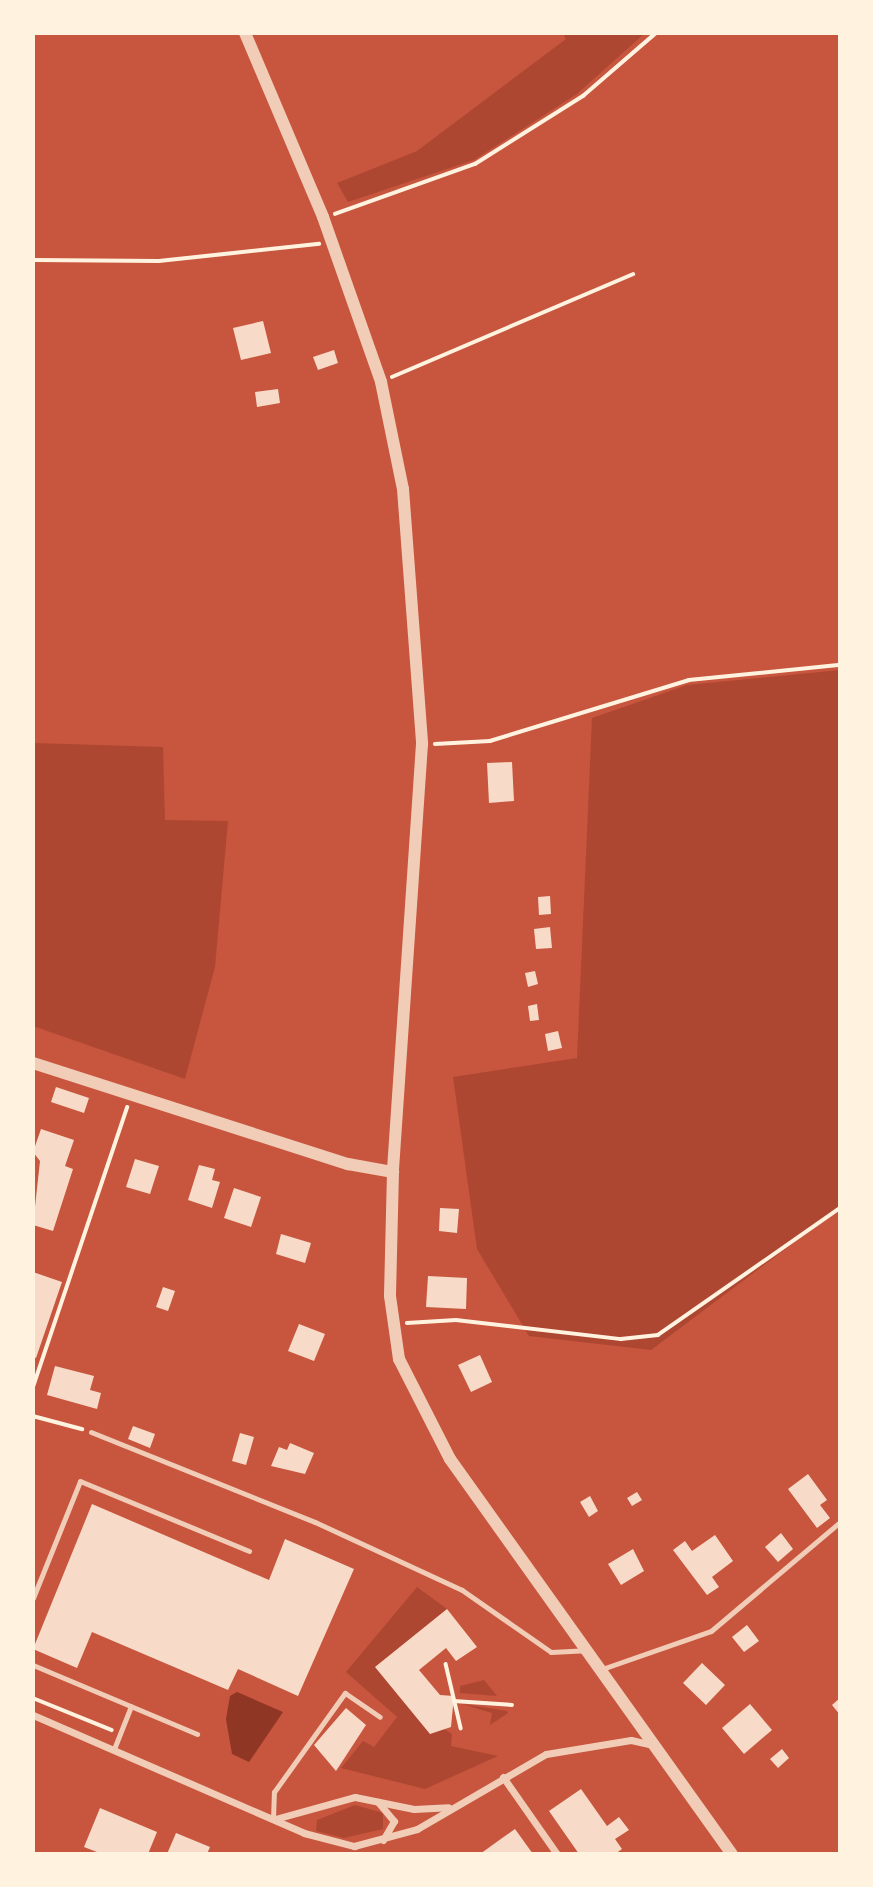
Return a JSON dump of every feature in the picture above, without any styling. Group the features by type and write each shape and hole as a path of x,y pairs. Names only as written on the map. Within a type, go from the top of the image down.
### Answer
{"street":[{"path":"245,33 323,218 381,382 403,489 422,744 393,1172 391,1324 412,1395 443,1448 732,1854"},
{"path":"33,1063 131,1095 393,1172"},
{"path":"33,1715 329,1842 380,1842 416,1829 448,1807 546,1754 631,1740 653,1745"},
{"path":"503,1777 557,1854"},
{"path":"273,1819 355,1797 448,1807"},
{"path":"377,1801 394,1821 380,1842"}],"lane":[{"path":"91,1432 315,1522 463,1590 551,1652 569,1656 587,1649"},
{"path":"33,1598 80,1481 249,1551"},
{"path":"602,1669 711,1631 840,1522"},
{"path":"33,1665 197,1734"},
{"path":"273,1819 274,1792 345,1693 380,1717"},
{"path":"114,1749 131,1706"}],"path":[{"path":"323,218 475,164 583,96 656,33"},
{"path":"33,260 159,261 332,242"},
{"path":"381,382 634,274"},
{"path":"422,744 490,741 689,680 840,665"},
{"path":"33,1387 131,1095"},
{"path":"391,1324 456,1320 621,1339 658,1335 840,1208"},
{"path":"33,1416 91,1432"},
{"path":"446,1664 461,1728"},
{"path":"33,1698 120,1734"},
{"path":"456,1701 512,1705"}],"shaded area":[{"path":"563,33 645,33 577,94 474,160 348,202 337,183 417,151 566,39"},
{"path":"840,670 840,1208 651,1350 529,1336 477,1249 453,1077 577,1058 592,718 687,685"},
{"path":"34,743 163,747 165,820 228,821 215,967 185,1079 33,1026"},
{"path":"417,1587 447,1609 375,1667 430,1734 443,1728 452,1734 451,1746 498,1756 425,1789 341,1768 363,1741 374,1747 397,1717 346,1672"},
{"path":"484,1680 497,1696 460,1693 460,1686"},
{"path":"237,1692 283,1712 249,1762 232,1754 226,1719 230,1696"},
{"path":"462,1704 508,1713 490,1725 492,1713"},
{"path":"355,1805 383,1813 383,1829 344,1838 316,1831 317,1820"}],"building":[{"path":"263,321 271,353 241,360 233,328"},
{"path":"334,350 338,363 318,370 313,357"},
{"path":"278,389 280,403 257,407 255,392"},
{"path":"512,762 514,801 489,803 487,763"},
{"path":"550,896 551,914 539,915 538,897"},
{"path":"550,927 552,948 536,949 534,929"},
{"path":"535,971 538,984 528,987 525,973"},
{"path":"537,1004 539,1020 530,1021 528,1006"},
{"path":"558,1031 562,1048 548,1051 545,1034"},
{"path":"56,1087 89,1098 84,1113 51,1102"},
{"path":"41,1129 74,1140 65,1166 73,1169 53,1231 33,1225 40,1161 33,1152"},
{"path":"135,1159 159,1166 150,1194 126,1187"},
{"path":"199,1165 215,1169 212,1180 220,1182 212,1208 188,1200"},
{"path":"234,1188 261,1197 251,1227 224,1218"},
{"path":"440,1208 459,1209 457,1233 439,1231"},
{"path":"281,1234 311,1243 305,1263 276,1254"},
{"path":"33,1272 62,1282 36,1358 33,1357"},
{"path":"428,1276 467,1278 466,1309 426,1307"},
{"path":"163,1287 175,1291 168,1311 156,1307"},
{"path":"299,1324 325,1334 314,1361 288,1351"},
{"path":"480,1355 492,1382 471,1392 458,1365"},
{"path":"55,1366 94,1376 90,1390 101,1393 97,1409 47,1395"},
{"path":"133,1426 155,1434 150,1448 128,1439"},
{"path":"240,1433 254,1437 246,1465 232,1461"},
{"path":"290,1443 314,1453 305,1474 271,1466 279,1447 287,1450"},
{"path":"808,1474 827,1500 820,1505 830,1518 817,1528 788,1489"},
{"path":"637,1492 642,1500 632,1506 627,1498"},
{"path":"590,1496 598,1511 589,1517 580,1502"},
{"path":"92,1504 269,1580 285,1539 354,1569 298,1696 238,1669 228,1690 92,1632 77,1668 33,1649"},
{"path":"781,1533 793,1549 778,1562 765,1547"},
{"path":"715,1535 733,1561 712,1577 719,1587 707,1595 673,1550 685,1541 692,1551"},
{"path":"633,1549 644,1571 621,1585 608,1564"},
{"path":"447,1609 477,1647 456,1661 446,1648 419,1670 440,1695 454,1696 451,1727 430,1734 375,1667"},
{"path":"747,1625 759,1641 744,1652 732,1637"},
{"path":"702,1663 725,1685 706,1705 683,1683"},
{"path":"840,1698 840,1715 832,1705"},
{"path":"750,1704 772,1730 744,1754 722,1728"},
{"path":"346,1708 366,1725 336,1771 314,1745"},
{"path":"782,1749 789,1758 778,1768 770,1759"},
{"path":"581,1789 607,1826 619,1817 629,1830 615,1839 622,1849 615,1854 579,1854 549,1811"},
{"path":"100,1808 157,1832 148,1854 102,1854 84,1847"},
{"path":"515,1829 533,1854 480,1854 498,1841"},
{"path":"176,1833 210,1847 207,1854 167,1854"}]}
